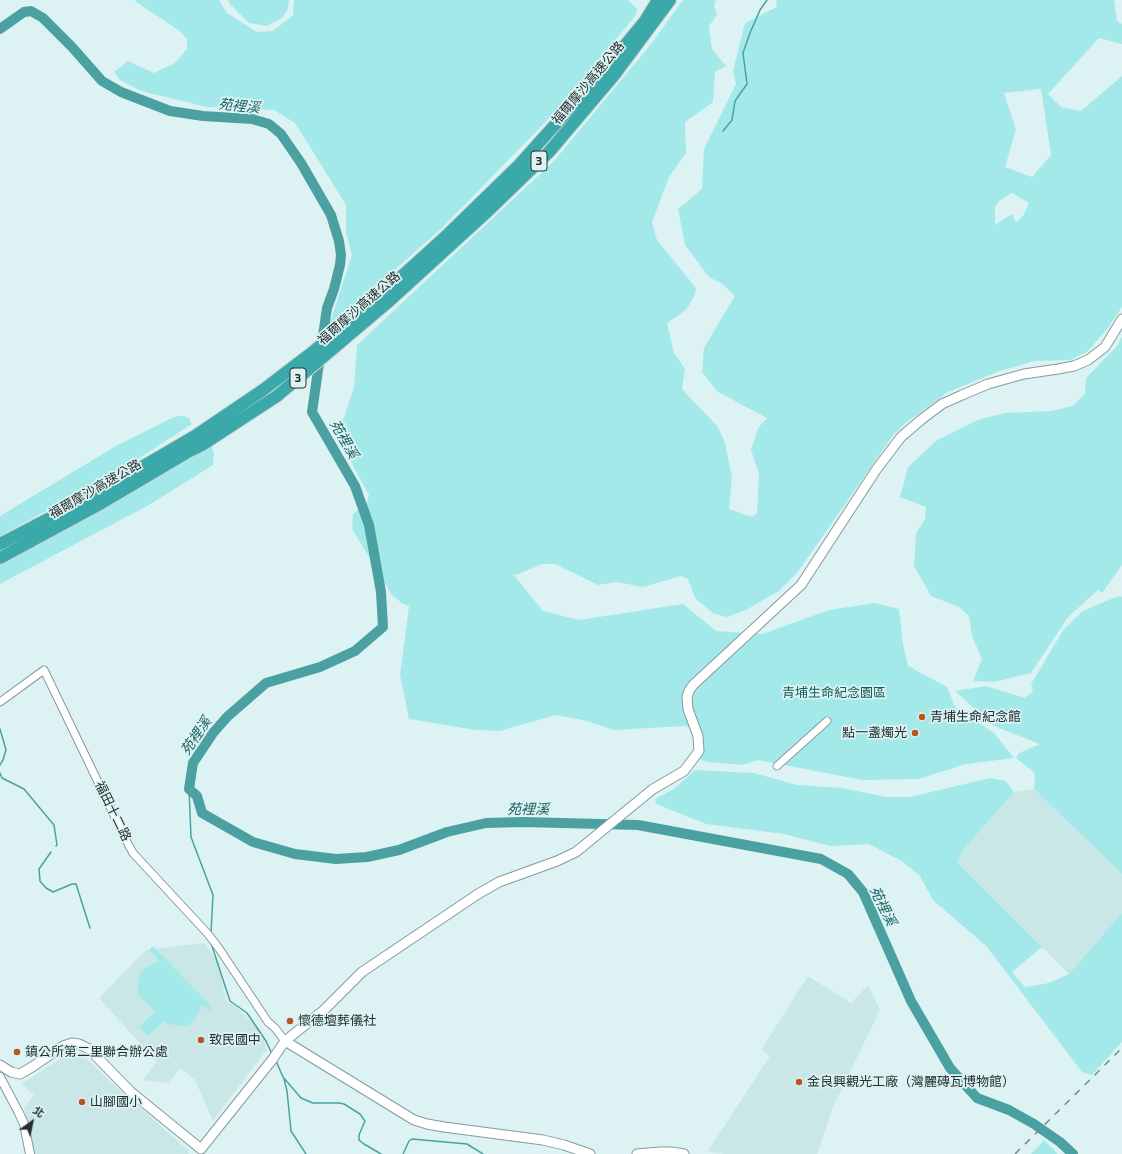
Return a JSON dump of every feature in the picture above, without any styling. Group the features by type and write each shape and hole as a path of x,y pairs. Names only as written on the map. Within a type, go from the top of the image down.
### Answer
{"highway":[{"name":"福爾摩沙高速公路","path":"384,299 519,165 606,68 645,21 658,0"},
{"name":"福爾摩沙高速公路","path":"0,544 198,440 384,299 489,210 549,152 615,74 670,0"},
{"name":"福爾摩沙高速公路","path":"0,558 98,505 186,453 198,440"}],"main road":[{"path":"0,1065 11,1072 20,1074 62,1046 72,1043 79,1044 89,1049 131,1092 199,1152 272,1060 285,1041 324,1010 362,972 478,894 499,882 557,861 576,852 653,789 684,771 699,751 698,736 688,709 687,697 693,684 801,584 876,470 901,438 922,419 942,404 988,384 1024,374 1074,366 1088,360 1105,346 1122,319"},
{"path":"285,1041 414,1120 433,1125 543,1140 564,1145 590,1154"},
{"path":"637,1154 660,1152 684,1154"}],"street":[{"name":"福田十二路","path":"0,702 44,670 127,842 134,853 209,934 268,1022 275,1028 285,1041"},
{"path":"777,766 827,721"},
{"path":"0,1077 24,1124 30,1154"}],"shaded area":[{"path":"1034,789 1122,874 1122,913 1069,974 957,862 963,850 1014,792"},
{"name":"致民國中","path":"204,943 218,961 226,1001 236,1007 261,1031 267,1049 213,1121 195,1080 180,1068 168,1083 143,1080 157,1062 99,998 146,950"},
{"name":"金良興觀光工廠（灣麗磚瓦博物館）","path":"808,976 851,1003 868,985 880,1010 833,1107 817,1154 724,1154 708,1151 770,1056 761,1050"},
{"name":"山腳國小","path":"78,1054 87,1059 190,1152 188,1154 34,1154 24,1108 34,1095 22,1084 64,1056"}],"green space":[{"path":"135,0 219,0 227,13 257,32 273,31 293,15 294,0 628,0 637,9 636,15 561,106 442,228 328,329 352,255 346,232 346,205 295,123 274,110 207,107 141,91 120,80 114,72 128,61 154,73 175,63 187,49 187,39 180,31"},
{"path":"228,0 289,0 288,9 282,18 267,26 249,23 230,4"},
{"name":"青埔生命紀念園區","path":"683,0 716,0 714,5 717,15 709,26 712,49 726,66 715,72 713,102 685,122 686,153 669,177 652,222 657,240 696,288 695,295 686,310 667,323 674,353 685,369 682,389 718,427 725,443 732,477 729,509 752,517 757,513 759,474 751,450 758,428 767,418 718,392 702,372 704,348 735,296 721,283 709,277 685,245 678,209 702,189 704,149 736,84 733,71 745,23 777,7 776,0 1114,0 1117,21 1122,24 1122,44 1099,38 1048,94 1061,107 1081,111 1122,76 1122,307 1108,328 1087,352 1070,360 1034,361 1000,371 948,392 908,421 894,434 797,573 779,591 746,610 727,617 714,614 695,598 688,579 681,576 643,587 617,582 598,585 555,564 542,564 516,575 513,574 543,611 579,620 683,604 716,631 762,634 829,610 875,603 899,609 903,644 908,666 947,687 955,707 994,733 1014,758 966,764 919,779 862,780 758,760 742,765 707,762 699,759 703,746 699,729 684,726 614,730 583,720 555,715 500,731 475,730 409,719 400,675 409,606 403,604 392,595 352,529 353,514 367,503 369,495 353,466 341,426 354,387 357,345 554,161 651,44","holes":["1041,89 1051,155 1032,177 1005,167 1016,129 1004,93","1012,193 1029,203 1023,216 1016,222 1012,214 995,225 995,207 999,201"]},
{"path":"1122,336 1122,565 1102,593 1098,590 1068,617 1031,673 994,682 973,681 982,659 972,636 969,616 959,607 931,596 914,566 916,533 925,519 926,507 900,497 908,467 937,440 980,419 1005,413 1052,411 1072,406 1085,394 1086,378 1118,345"},
{"path":"178,416 189,418 192,424 121,470 0,536 0,516 116,446"},
{"path":"210,444 214,452 213,465 149,505 0,584 0,564 99,511"},
{"path":"1120,596 1122,597 1122,874 1034,789 1035,773 1016,758 1019,753 1040,744 994,726 955,691 986,686 1025,698 1033,691 1031,684 1064,629 1083,611"},
{"path":"695,770 754,773 797,785 842,788 886,797 910,797 990,778 1006,781 1014,792 963,850 957,862 1042,947 1012,972 1025,987 1049,983 1069,974 1122,913 1122,1042 1092,1075 1082,1072 987,947 933,900 920,876 903,862 869,844 830,846 784,834 706,824 656,804 655,799 674,789"},
{"path":"153,946 212,1007 209,1011 201,1004 200,1011 196,1018 189,1025 181,1026 168,1024 138,995 138,982 140,974 145,968 160,961 149,950"},
{"path":"155,1012 164,1021 148,1036 139,1027"},
{"path":"1044,1140 1058,1154 1031,1154"}],"waterway":[{"path":"723,131 732,120 735,101 747,84 743,53 760,10 767,0"},
{"name":"苑裡溪","path":"0,29 24,12 31,11 43,18 72,47 102,81 121,92 170,111 203,116 252,119 269,124 281,134 301,163 331,215 339,241 341,255 340,265 334,289 327,308 312,412 355,486 369,525 381,592 383,627 355,651 320,667 266,683 227,717 213,733 193,763 189,789 197,796 202,813 253,842 295,854 336,859 367,857 399,850 447,832 486,823 523,822 638,825 821,859 848,874 863,892 911,1001 950,1068 977,1098 1009,1110 1034,1124 1060,1142 1073,1154"},
{"path":"0,729 6,750 0,765"},
{"path":"0,773 2,778 24,789 54,825 56,846"},
{"path":"189,789 191,837 213,895 211,933"},
{"path":"51,852 39,869 40,881 46,888 53,892 72,884 76,884 90,928"},
{"path":"211,943 230,1001 247,1013 266,1041 272,1054"},
{"path":"276,1061 283,1077 301,1098 313,1103 344,1104 360,1114 365,1121 359,1135 359,1140 381,1154"},
{"path":"284,1079 287,1091 291,1131 306,1154"},
{"path":"403,1154 409,1141 412,1139 467,1144 483,1154"}],"railway":[{"path":"1015,1154 1122,1048"}],"place":[{"name":"青埔生命紀念館","path":"922,717"},
{"name":"點一盞燭光","path":"915,733"},
{"name":"懷德壇葬儀社","path":"290,1021"},
{"name":"致民國中","path":"201,1040"},
{"name":"鎮公所第二里聯合辦公處","path":"17,1052"},
{"name":"金良興觀光工廠（灣麗磚瓦博物館）","path":"799,1082"},
{"name":"山腳國小","path":"82,1102"}]}
